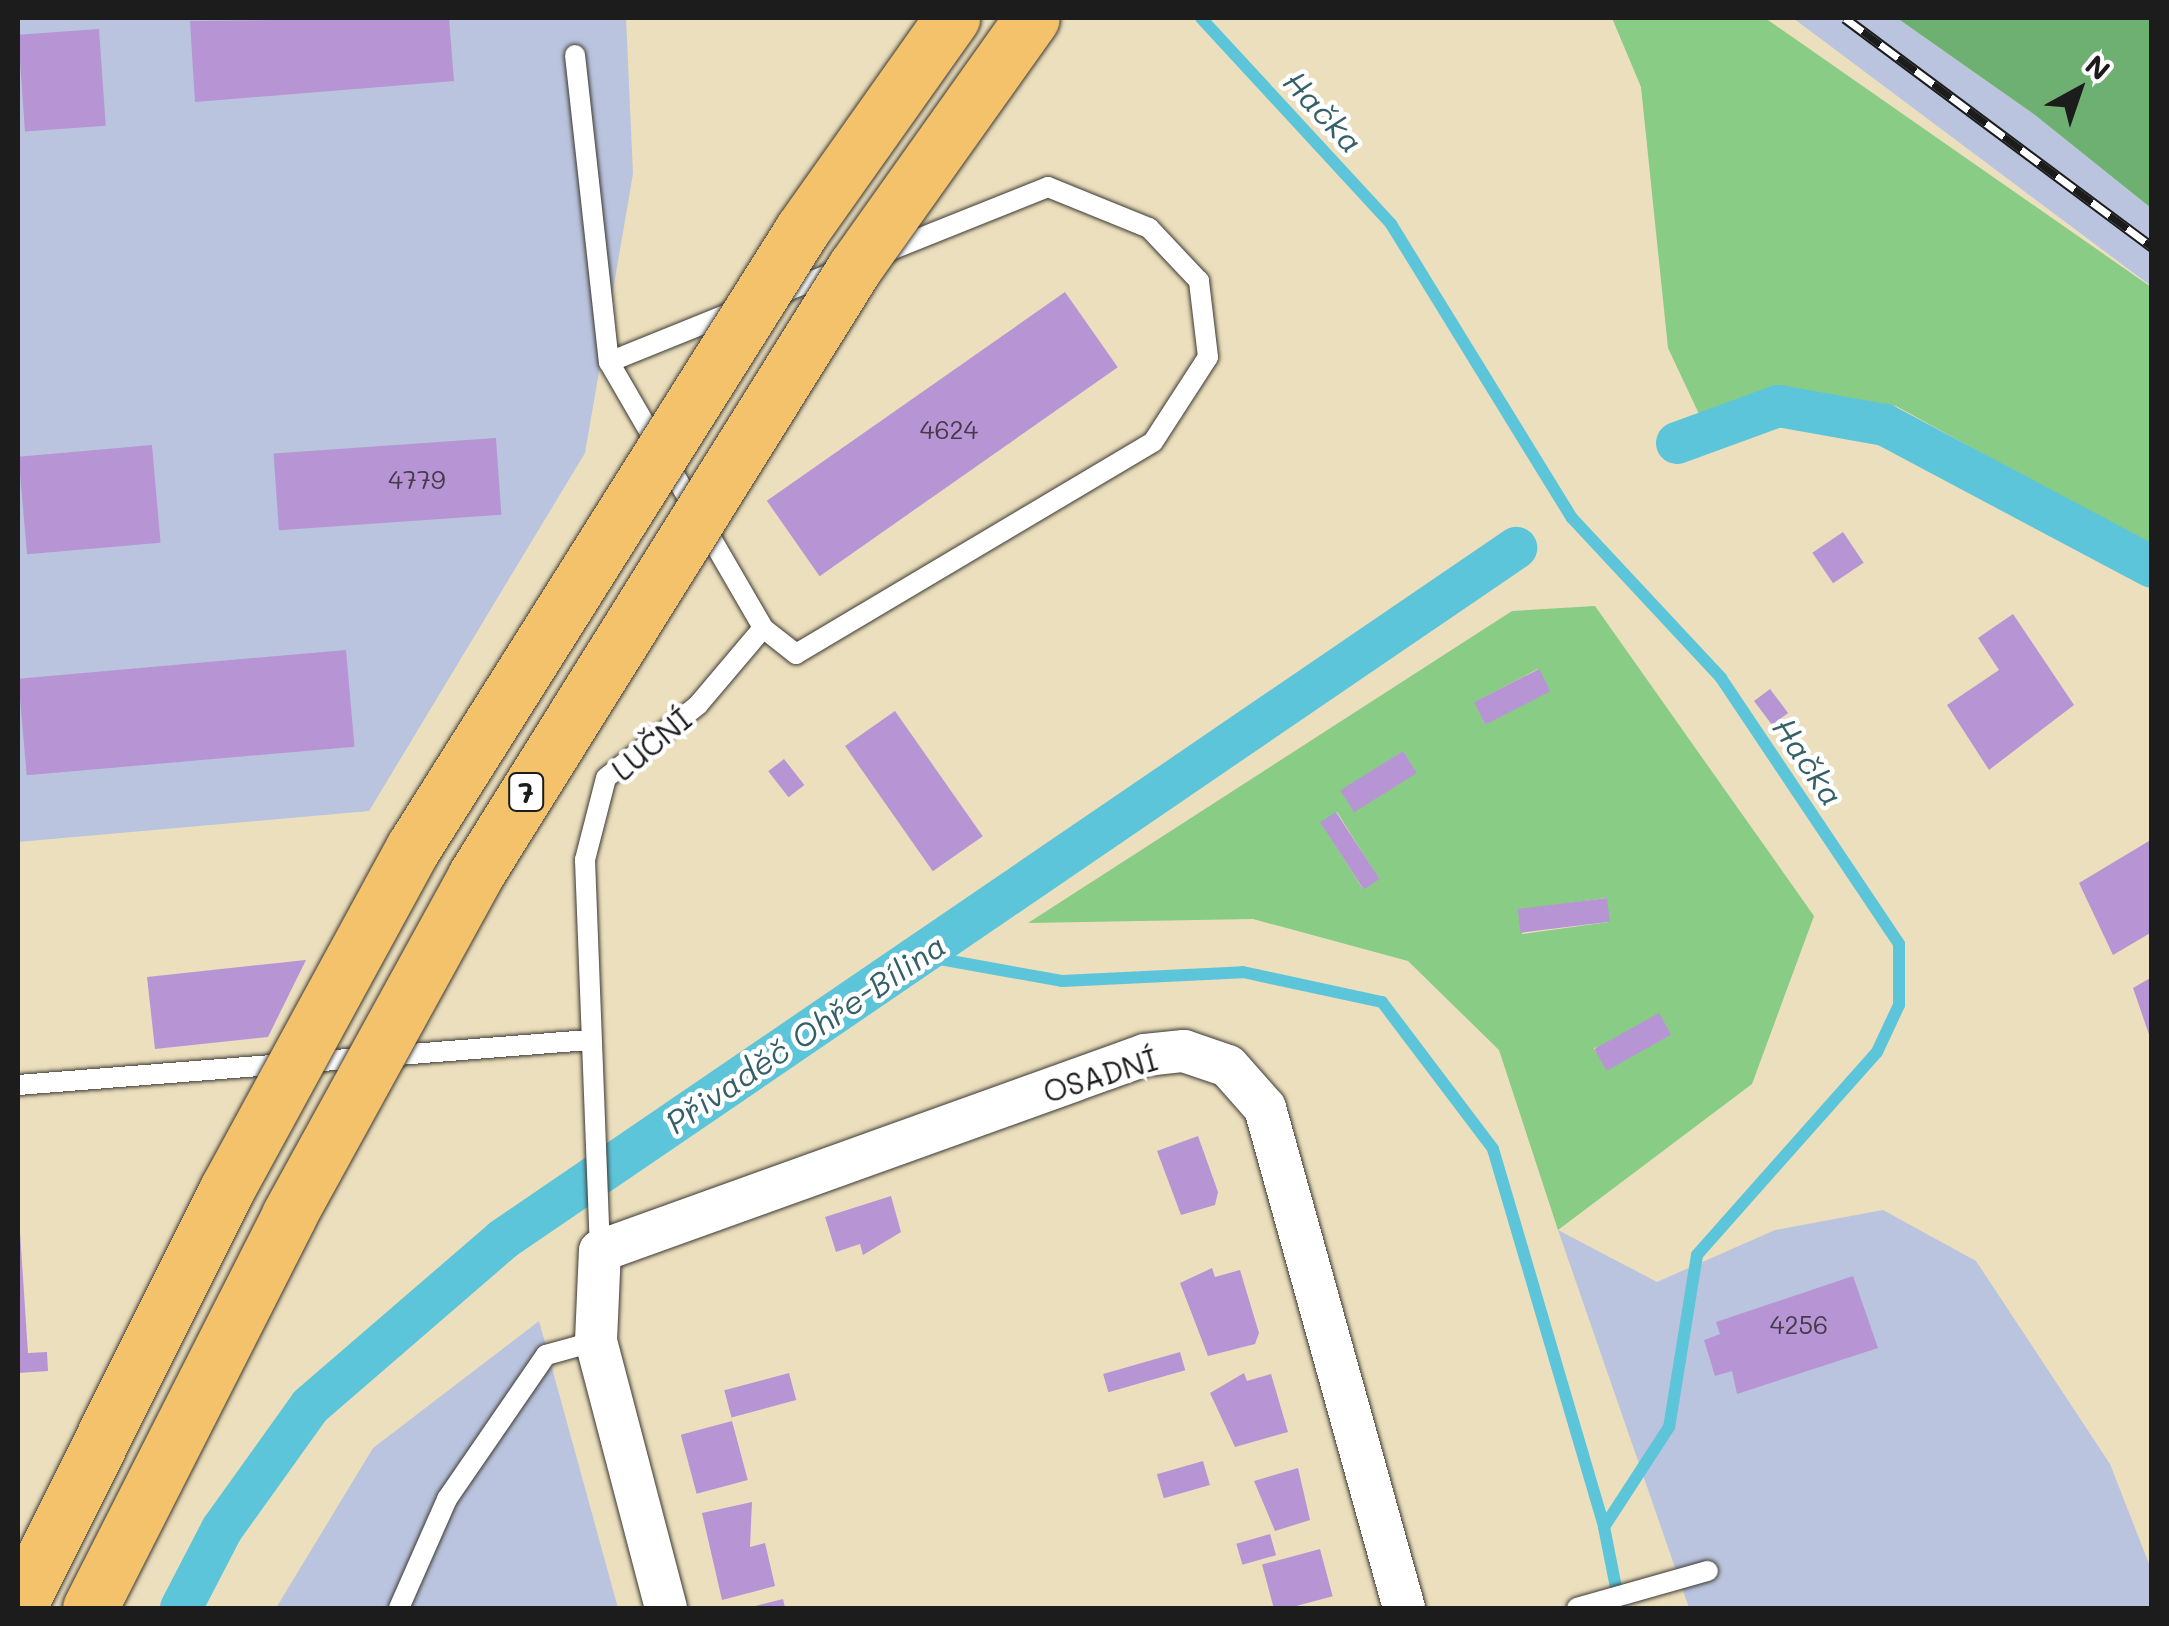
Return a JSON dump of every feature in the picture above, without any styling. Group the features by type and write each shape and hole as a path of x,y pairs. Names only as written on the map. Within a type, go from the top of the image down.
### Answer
{"highway":[{"name":"7","path":"18,1608 218,1207 413,848 791,247 952,18"},
{"name":"7","path":"90,1608 271,1249 475,876 855,267 1032,18"}],"street":[{"name":"OSADNÍ","path":"600,1251 1145,1055 1184,1051 1228,1066 1265,1108 1404,1608"},
{"name":"LUČNÍ","path":"600,1251 596,1341 666,1608"}],"lane":[{"path":"575,55 608,362 764,628 796,654 1154,442 1208,357 1198,281 1150,228 1048,188 608,362"},
{"name":"LUČNÍ","path":"600,1251 598,1089 590,1040 585,860 606,778 698,705 764,628"},
{"path":"18,1085 590,1040"},
{"path":"399,1608 447,1499 546,1356 596,1341"},
{"path":"1577,1608 1708,1571"}],"shaded area":[{"path":"18,18 626,18 633,174 585,453 369,811 18,842"},
{"path":"1793,18 1897,18 2035,115 2151,208 2151,286"},
{"path":"1883,1210 1976,1261 2110,1464 2151,1569 2151,1608 1689,1608 1558,1230 1657,1282 1775,1230"},
{"path":"539,1321 618,1608 276,1608 373,1448"}],"green space":[{"path":"1612,18 1765,18 2151,287 2151,546 1896,406 1784,387 1699,414 1668,348 1641,87"},
{"path":"1897,18 2151,18 2151,208 2035,115"},
{"path":"1595,606 1814,916 1752,1084 1558,1230 1499,1050 1408,961 1253,919 1028,923 1512,611","holes":["1538,669 1549,691 1485,724 1475,702","1403,751 1416,773 1342,791","1337,812 1379,879 1363,889 1321,823","1606,898 1609,922 1522,934 1519,910","1670,1035 1607,1069 1594,1048"]}],"building":[{"path":"449,18 454,81 195,102 190,21"},
{"path":"99,29 106,126 25,131 18,35"},
{"path":"1065,292 1118,367 820,576 767,501"},
{"path":"496,438 501,515 279,530 274,454"},
{"path":"152,445 161,543 27,554 19,457"},
{"path":"1843,532 1864,563 1833,583 1812,553"},
{"path":"2013,614 2074,705 1989,770 1947,705 1999,670 1978,638"},
{"path":"346,650 354,747 27,775 18,679"},
{"path":"1539,669 1550,691 1485,724 1474,702"},
{"path":"1770,689 1788,713 1772,725 1754,701"},
{"path":"895,711 983,836 933,871 845,746"},
{"path":"1403,751 1417,773 1354,812 1340,790"},
{"path":"784,759 804,785 789,797 768,771"},
{"path":"1336,812 1380,879 1364,889 1320,822"},
{"path":"2149,841 2152,932 2113,955 2079,883"},
{"path":"1607,898 1610,922 1521,933 1518,909"},
{"path":"306,960 268,1037 155,1049 147,977"},
{"path":"2152,977 2152,1043 2133,988"},
{"path":"1659,1013 1671,1035 1606,1071 1594,1049"},
{"path":"1198,1136 1218,1192 1215,1205 1181,1215 1157,1151"},
{"path":"891,1196 901,1232 863,1255 860,1244 836,1252 825,1217"},
{"path":"20,1232 28,1353 47,1352 48,1371 18,1373"},
{"path":"1212,1268 1215,1277 1240,1270 1259,1333 1255,1344 1208,1356 1180,1283"},
{"path":"1853,1276 1878,1348 1737,1394 1732,1371 1715,1376 1704,1340 1720,1334 1716,1322"},
{"path":"1180,1352 1185,1370 1108,1392 1103,1374"},
{"path":"789,1373 796,1400 732,1417 724,1390"},
{"path":"1244,1373 1247,1381 1271,1374 1288,1432 1235,1447 1210,1393"},
{"path":"732,1421 748,1480 697,1494 681,1435"},
{"path":"1203,1461 1210,1485 1164,1498 1157,1474"},
{"path":"1298,1468 1310,1520 1275,1531 1254,1481"},
{"path":"752,1502 750,1547 765,1543 775,1586 722,1600 702,1513"},
{"path":"1270,1534 1276,1555 1242,1565 1236,1544"},
{"path":"1320,1549 1333,1596 1274,1608 1262,1565"},
{"path":"783,1599 785,1608 751,1608 751,1607"}],"waterway":[{"name":"Hačka","path":"1201,18 1391,224 1572,518 1721,678 1899,944 1899,1005 1877,1052 1697,1255 1669,1427 1604,1527 1620,1608"},
{"name":"Přivaděč Ohře-Bílina","path":"1677,443 1778,406 1885,425 2152,567"},
{"name":"Přivaděč Ohře-Bílina","path":"181,1608 222,1529 310,1406 502,1240 1516,548"},
{"path":"923,956 1062,981 1243,972 1382,1002 1493,1149 1604,1527"}],"railway":[{"path":"1845,18 2152,247"}]}
